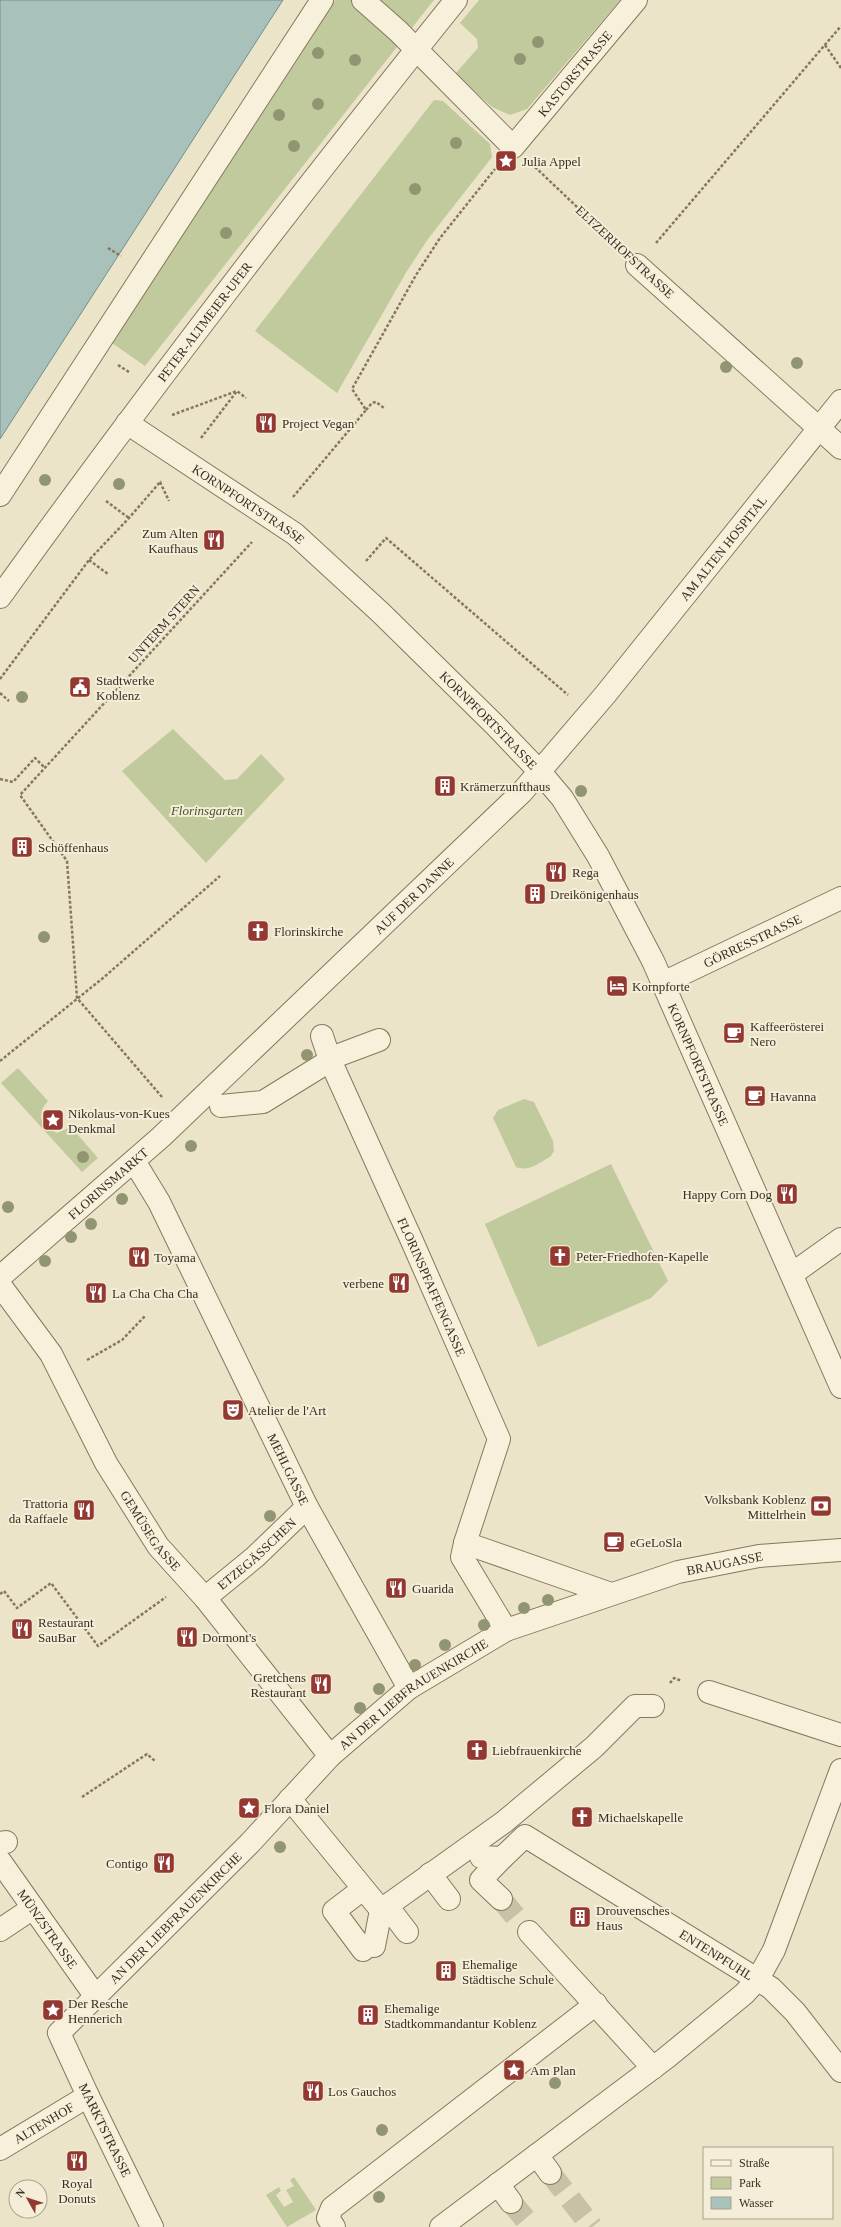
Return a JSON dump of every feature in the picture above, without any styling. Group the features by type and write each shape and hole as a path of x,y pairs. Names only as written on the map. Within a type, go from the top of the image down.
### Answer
{"street":[{"path":"0,495 322,0"},
{"path":"363,0 398,31 415,51 513,147"},
{"name":"PETER-ALTMEIER-UFER","path":"0,597 127,423 456,0"},
{"name":"KASTORSTRASSE","path":"513,147 636,0"},
{"name":"ELTZERHOFSTRASSE","path":"637,265 841,448"},
{"name":"AM ALTEN HOSPITAL","path":"605,695 841,401"},
{"name":"KORNPFORTSTRASSE","path":"127,423 295,534 381,613 540,772 566,804 598,856 663,983 792,1274"},
{"name":"AUF DER DANNE","path":"217,1097 490,824 540,772 605,695"},
{"name":"GÖRRESSTRASSE","path":"663,983 841,898"},
{"name":"FLORINSPFAFFENGASSE","path":"322,1036 330,1060 412,1241 498,1439 464,1543 462,1557 506,1630"},
{"path":"217,1097 263,1102 330,1060 379,1040"},
{"name":"FLORINSMARKT","path":"0,1277 134,1161 180,1118 217,1097"},
{"name":"MEHLGASSE","path":"134,1161 162,1209 307,1507 409,1688"},
{"path":"841,1239 792,1274 841,1387"},
{"name":"GEMÜSEGASSE","path":"0,1285 51,1354 106,1463 158,1546 206,1598 330,1756"},
{"name":"ETZEGÄSSCHEN","path":"206,1598 255,1558 307,1507"},
{"path":"464,1543 611,1594"},
{"name":"BRAUGASSE","path":"611,1594 703,1566 759,1556 841,1550"},
{"name":"AN DER LIEBFRAUENKIRCHE","path":"59,2033 250,1843 330,1756 409,1688 506,1630 556,1620 611,1594"},
{"path":"709,1692 841,1736"},
{"path":"363,1889 334,1911 368,1948 384,1908 430,1874 475,1860 512,1828 635,1706 652,1706"},
{"name":"ENTENPFUHL","path":"512,1828 729,1963 758,1979 774,1950 841,1770"},
{"path":"290,1800 363,1889 407,1932"},
{"path":"475,1860 512,1828"},
{"name":"MÜNZSTRASSE","path":"2,1848 32,1908 96,1997"},
{"path":"475,1860 481,1880 501,1899"},
{"path":"430,1874 449,1899"},
{"path":"0,1930 32,1908"},
{"path":"529,1932 653,2068"},
{"path":"441,2227 653,2068 744,1994 758,1979 788,2004 841,2071"},
{"path":"334,2227 328,2218 332,2208 596,2004"},
{"name":"MARKTSTRASSE","path":"59,2033 152,2227"},
{"name":"ALTENHOF","path":"0,2149 88,2096"},
{"path":"537,2155 550,2173"},
{"path":"498,2184 511,2202"}],"path":[{"path":"637,265 841,26"},
{"path":"825,45 841,68"},
{"name":"ELTZERHOFSTRASSE","path":"513,147 637,265"},
{"path":"366,410 352,389 386,328 416,275 440,238 513,147"},
{"path":"108,248 124,258"},
{"path":"237,391 246,398"},
{"path":"175,413 237,391"},
{"path":"197,443 237,391"},
{"path":"290,500 372,403 376,402 384,408"},
{"path":"0,679 89,560 129,518 164,476"},
{"path":"160,482 169,501"},
{"path":"100,497 129,518"},
{"path":"361,567 386,538 573,699"},
{"name":"UNTERM STERN","path":"78,998 67,861 20,795 44,767 253,541"},
{"path":"89,560 108,574"},
{"path":"0,693 10,701"},
{"path":"0,779 14,782 35,758 44,767"},
{"path":"0,1061 103,978 220,876"},
{"path":"78,998 180,1118"},
{"path":"62,1375 122,1340 145,1316"},
{"path":"0,1594 4,1591 17,1608 51,1583 98,1646 174,1591 186,1578"},
{"path":"82,1797 147,1754 155,1761"}],"green space":[{"path":"335,0 434,0 145,366 112,343"},
{"path":"479,0 620,0 527,109 510,115 492,107 455,74 478,48 477,39 460,23"},
{"path":"434,100 443,101 490,144 492,157 428,239 407,271 337,393 255,331"},
{"name":"Florinsgarten","path":"173,729 225,780 237,779 261,754 285,779 206,863 122,771"},
{"path":"18,1068 48,1101 43,1107 41,1114 45,1127 57,1133 71,1127 98,1158 82,1172 1,1083"},
{"path":"524,1099 534,1102 553,1141 554,1151 551,1156 530,1168 516,1167 493,1118 498,1110"},
{"path":"611,1164 668,1281 651,1298 538,1347 485,1224"},
{"path":"294,2177 316,2210 287,2227 266,2195 279,2187 281,2191 276,2195 284,2207 293,2202 286,2190 294,2186 290,2180"}],"water":[{"path":"0,0 283,0 0,439"}],"tunnel":[{"path":"501,1899 515,1916"},
{"path":"550,2173 592,2227"},
{"path":"511,2202 532,2227"}],"place":[{"name":"Julia Appel","path":"506,161"},
{"name":"Project Vegan","path":"266,423"},
{"name":"Zum Alten Kaufhaus","path":"214,540"},
{"name":"Stadtwerke Koblenz","path":"80,687"},
{"name":"Krämerzunfthaus","path":"445,786"},
{"name":"Schöffenhaus","path":"22,847"},
{"name":"Rega","path":"556,872"},
{"name":"Dreikönigenhaus","path":"535,894"},
{"name":"Florinskirche","path":"258,931"},
{"name":"Kornpforte","path":"617,986"},
{"name":"Kaffeerösterei Nero","path":"734,1033"},
{"name":"Havanna","path":"755,1096"},
{"name":"Nikolaus-von-Kues Denkmal","path":"53,1120"},
{"name":"Happy Corn Dog","path":"787,1194"},
{"name":"Peter-Friedhofen-Kapelle","path":"560,1256"},
{"name":"Toyama","path":"139,1257"},
{"name":"verbene","path":"399,1283"},
{"name":"La Cha Cha Cha","path":"96,1293"},
{"name":"Atelier de l'Art","path":"233,1410"},
{"name":"Volksbank Koblenz Mittelrhein","path":"821,1506"},
{"name":"Trattoria da Raffaele","path":"84,1510"},
{"name":"eGeLoSla","path":"614,1542"},
{"name":"Guarida","path":"396,1588"},
{"name":"Restaurant SauBar","path":"22,1629"},
{"name":"Dormont's","path":"187,1637"},
{"name":"Gretchens Restaurant","path":"321,1684"},
{"name":"Liebfrauenkirche","path":"477,1750"},
{"name":"Flora Daniel","path":"249,1808"},
{"name":"Michaelskapelle","path":"582,1817"},
{"name":"Contigo","path":"164,1863"},
{"name":"Drouvensches Haus","path":"580,1917"},
{"name":"Ehemalige Städtische Schule","path":"446,1971"},
{"name":"Der Resche Hennerich","path":"53,2010"},
{"name":"Ehemalige Stadtkommandantur Koblenz","path":"368,2015"},
{"name":"Am Plan","path":"514,2070"},
{"name":"Los Gauchos","path":"313,2091"},
{"name":"Royal Donuts","path":"77,2161"}]}
